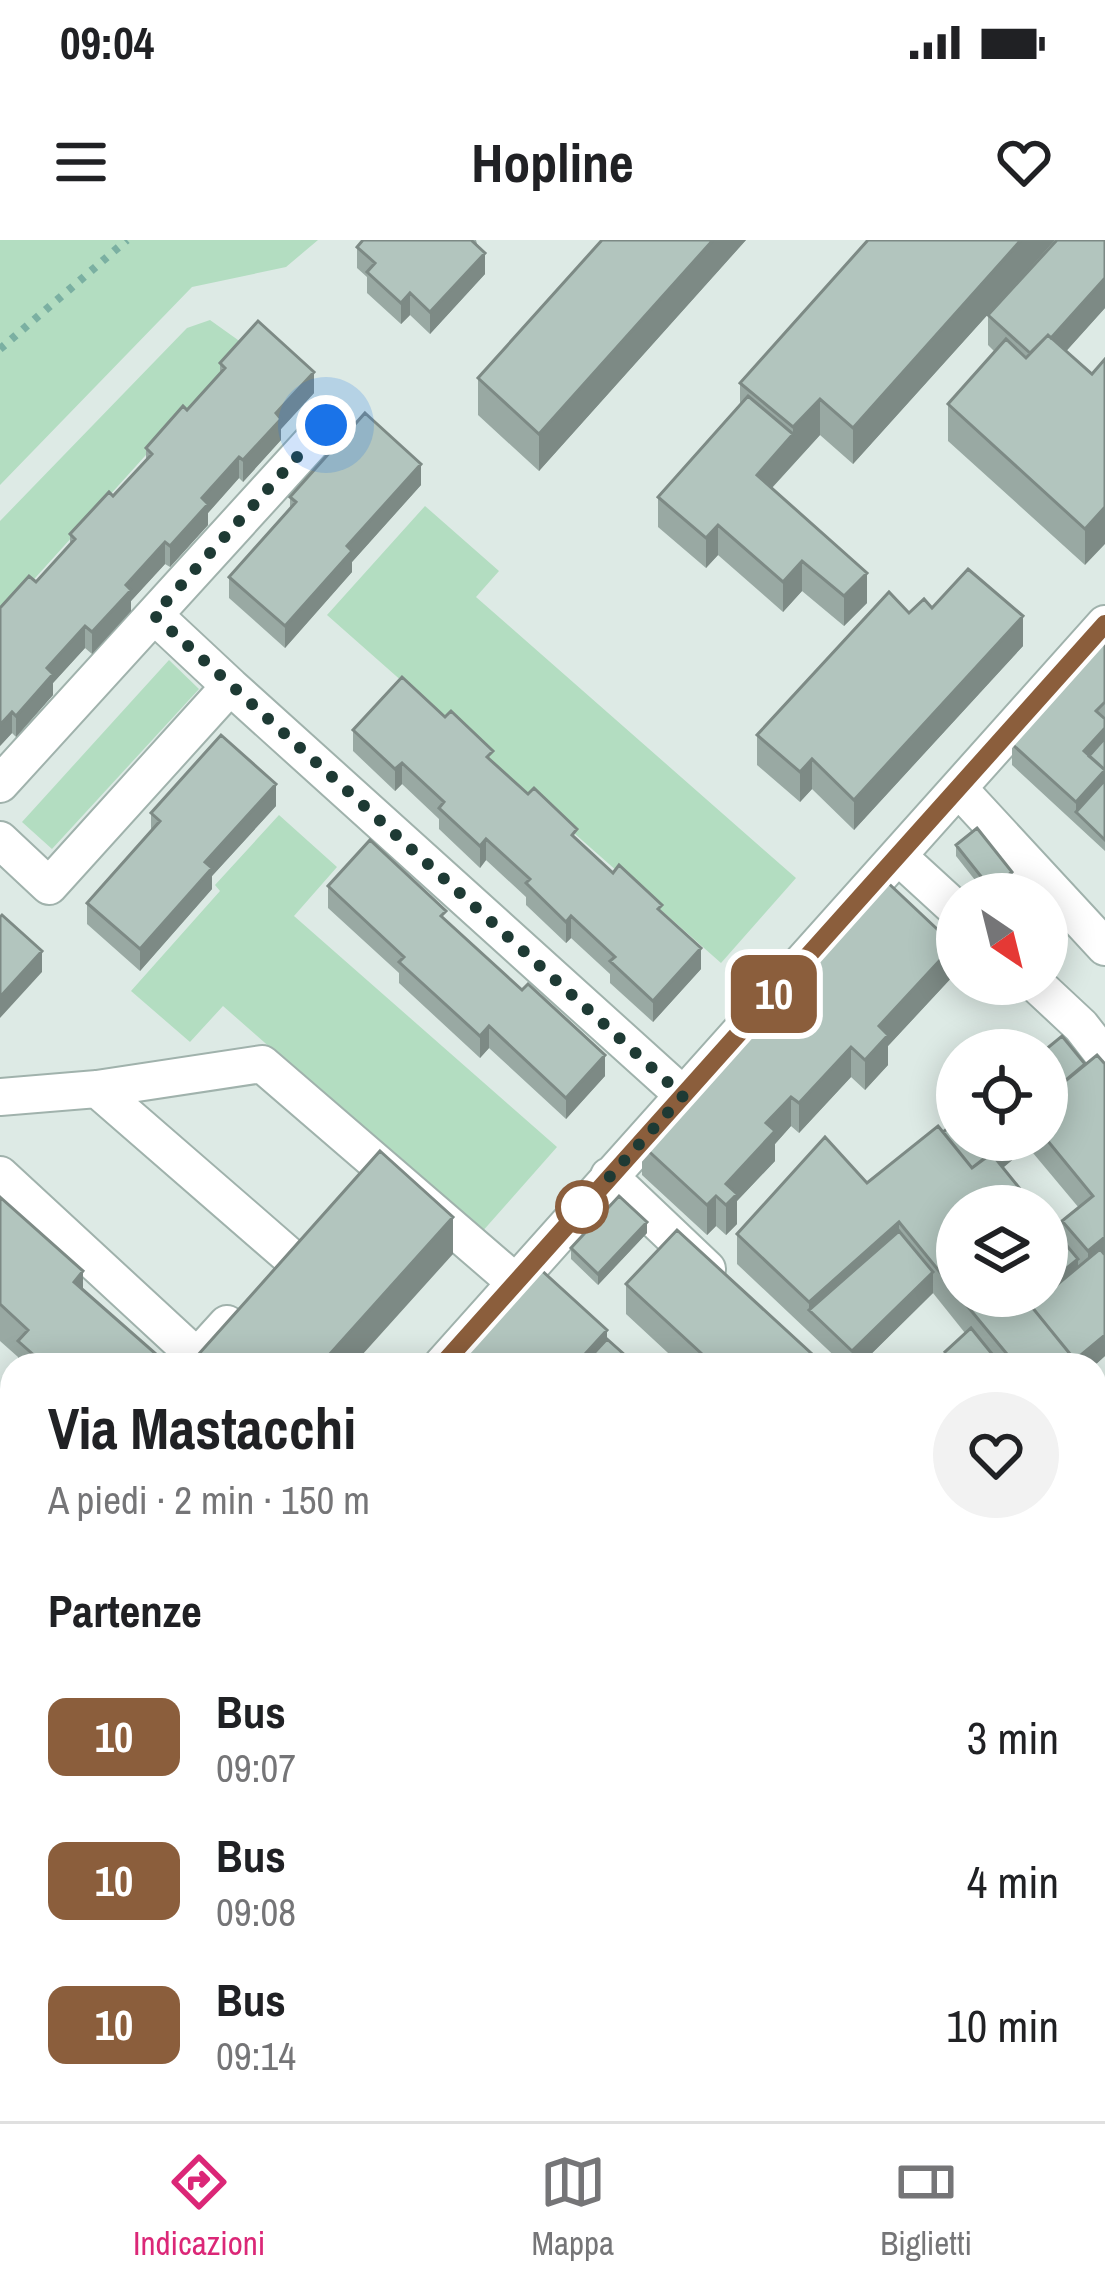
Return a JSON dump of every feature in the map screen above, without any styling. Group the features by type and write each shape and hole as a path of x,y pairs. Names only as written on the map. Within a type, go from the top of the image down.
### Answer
{"street":[{"path":"0,784 326,425"},
{"path":"154,615 683,1096"},
{"path":"453,1353 1105,624"},
{"path":"0,840 49,886 230,686"},
{"path":"959,790 1105,947"},
{"path":"898,856 936,891"},
{"path":"1058,1005 1105,1057"},
{"path":"0,1097 98,1089 262,1064 515,1282"},
{"path":"98,1089 281,1264 317,1224"},
{"path":"346,1192 374,1161"},
{"path":"0,1174 192,1353"},
{"path":"609,1176 726,1286"},
{"path":"201,1353 243,1306"}],"path":[{"path":"0,349 127,240"}],"green space":[{"path":"0,240 318,240 286,267 192,287 0,485"},
{"path":"210,320 245,345 0,617 0,521 187,328"},
{"path":"425,506 499,571 476,597 796,878 721,963 327,615"},
{"path":"169,660 199,689 52,849 22,822"},
{"path":"279,815 337,867 294,916 557,1147 481,1233 223,1006 190,1042 131,991 220,891 215,885"}],"building":[{"path":"363,240 471,240 485,253 430,312 410,293 401,303 367,272 375,263 357,247"},
{"path":"602,240 713,240 539,434 478,378"},
{"path":"868,240 1021,240 853,428 820,399 793,427 740,383"},
{"path":"1057,240 1105,240 1105,278 1051,338 1048,335 1030,353 988,315"},
{"path":"258,321 314,372 276,413 281,419 202,498 208,504 126,585 131,590 92,632 85,626 47,668 53,674 16,716 12,712 0,725 0,608 29,576 36,582 75,539 70,534 152,454 146,448 225,368 220,363"},
{"path":"1048,335 1092,374 1105,359 1105,507 1085,529 948,404 1006,339 1026,358"},
{"path":"748,396 793,434 757,475 867,573 844,596 802,561 783,582 718,525 706,538 658,497"},
{"path":"365,413 421,464 347,546 352,551 285,626 229,577 296,502 290,497"},
{"path":"968,569 1023,616 854,800 812,759 800,772 757,735 889,592 909,613 924,599 932,608"},
{"path":"1105,639 1105,702 1096,711 1105,719 1105,728 1084,751 1105,770 1076,802 1012,744"},
{"path":"402,677 445,717 451,711 493,751 487,757 528,794 534,788 577,829 572,835 613,873 619,865 701,948 653,1001 610,961 615,957 571,916 566,922 526,883 530,879 486,839 480,846 439,808 444,802 402,763 395,769 353,730"},
{"path":"221,735 276,784 205,862 212,868 140,949 87,903 160,821 151,813"},
{"path":"1105,738 1105,770 1089,756"},
{"path":"1105,780 1105,840 1076,812"},
{"path":"977,828 1012,872 978,873 956,845"},
{"path":"370,840 446,911 441,916 522,990 528,984 605,1055 566,1098 489,1026 480,1036 399,962 404,957 328,886"},
{"path":"886,881 936,928 936,964 879,1026 888,1035 865,1060 851,1047 799,1103 791,1097 766,1123 775,1131 726,1184 737,1194 726,1205 716,1196 707,1205 642,1145"},
{"path":"0,917 42,951 0,997"},
{"path":"1068,1043 1085,1064 1068,1078"},
{"path":"1097,1055 1105,1064 1105,1237 1088,1251 1068,1228 1068,1216 1093,1196 1064,1161 1068,1161 1068,1079"},
{"path":"936,1128 936,1161 966,1161 972,1168 981,1161 997,1161 1017,1185 936,1185 936,1267 899,1222 809,1302 737,1234 825,1137 867,1183"},
{"path":"380,1151 453,1217 331,1353 200,1353"},
{"path":"619,1196 647,1222 598,1274 571,1248"},
{"path":"0,1197 83,1271 74,1282 155,1353 32,1353 18,1341 28,1330 0,1304"},
{"path":"677,1230 811,1353 701,1353 626,1284"},
{"path":"899,1231 933,1272 852,1351 809,1310"},
{"path":"1068,1247 1078,1259 1068,1267"},
{"path":"1100,1249 1105,1255 1105,1335 1083,1353 1069,1353 1040,1317 1068,1317 1068,1276"},
{"path":"540,1269 607,1330 586,1353 464,1353"},
{"path":"976,1317 1040,1317 1069,1353 1006,1353"},
{"path":"971,1328 991,1353 946,1353"},
{"path":"607,1339 623,1353 594,1353"}],"bus line":[{"name":"10","path":"453,1353 1105,624"}],"route":[{"path":"326,425 154,615 683,1096 582,1207"}]}
